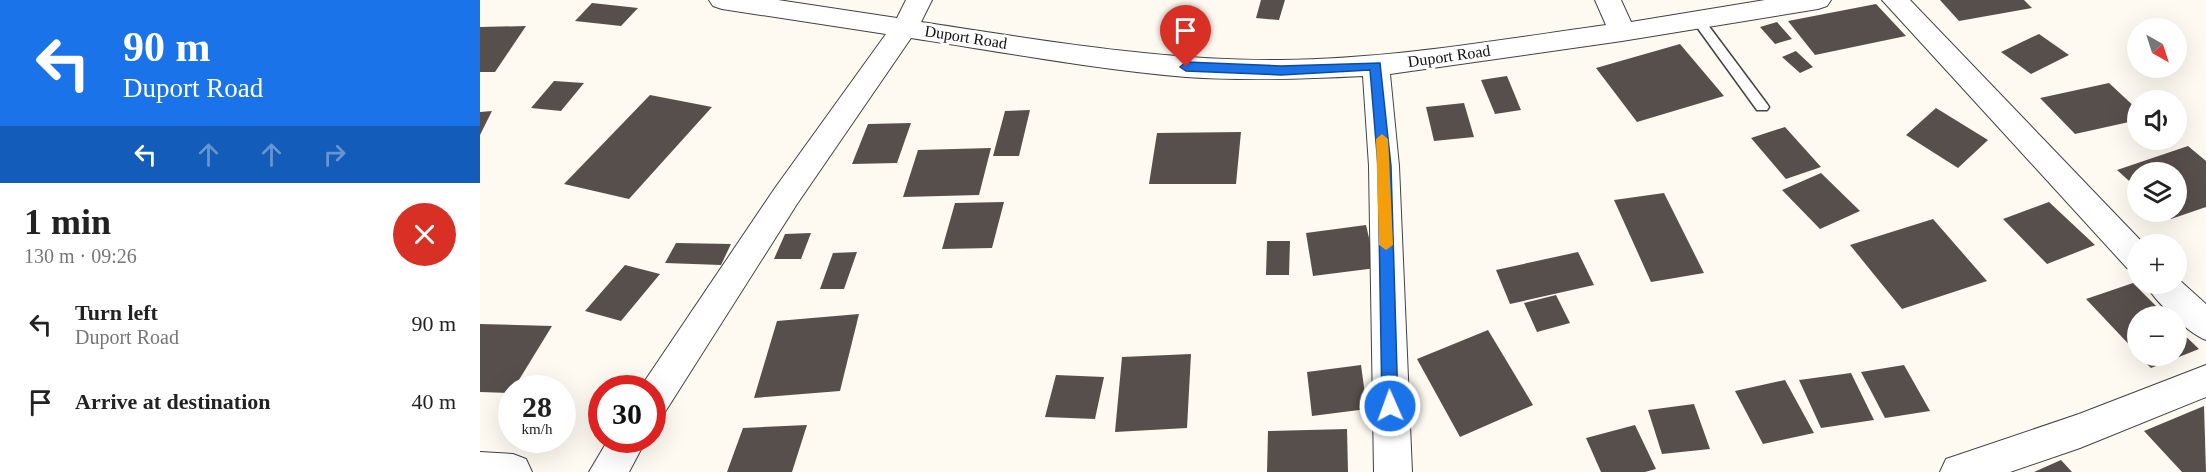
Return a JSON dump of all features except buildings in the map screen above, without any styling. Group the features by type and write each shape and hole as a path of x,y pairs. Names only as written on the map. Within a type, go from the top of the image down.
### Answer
{"street":[{"name":"Duport Road","path":"722,0 1033,48 1186,67 1281,70 1376,66 1622,32 1698,20 1775,3 1818,0"},
{"path":"666,380 780,206 905,27 919,0"},
{"path":"1608,0 1622,32"},
{"path":"1895,0 2127,247"},
{"path":"1376,66 1384,166 1393,472"},
{"path":"2173,294 2206,325"},
{"path":"1959,472 2080,431 2206,381"},
{"path":"608,472 620,453"},
{"path":"480,470 513,472"}],"lane":[{"path":"1698,20 1762,107"}],"slow traffic":[{"path":"1382,139 1386,245"}],"route":[{"path":"1186,67 1281,70 1376,66 1384,166 1390,406"}]}
